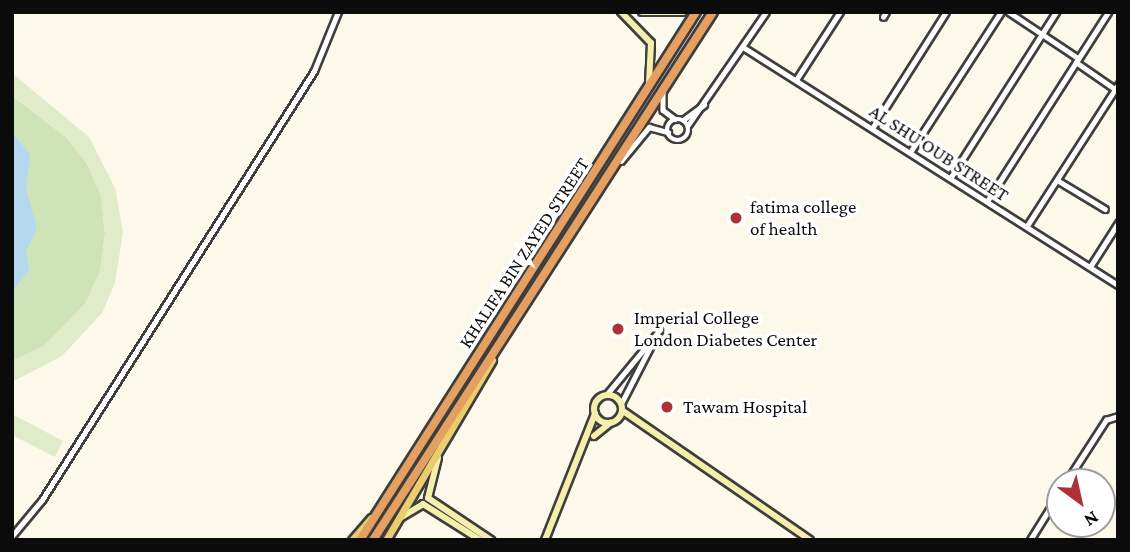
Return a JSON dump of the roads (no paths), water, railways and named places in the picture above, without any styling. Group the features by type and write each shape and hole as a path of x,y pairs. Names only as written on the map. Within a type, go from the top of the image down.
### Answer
{"highway":[{"name":"KHALIFA BIN ZAYED STREET","path":"360,540 696,12"},
{"name":"KHALIFA BIN ZAYED STREET","path":"373,540 713,12"}],"main road":[{"name":"KHALIFA BIN ZAYED STREET","path":"386,540 438,458 497,349"},
{"name":"KHALIFA BIN ZAYED STREET","path":"352,540 379,510"}],"street":[{"path":"12,536 42,500 314,71 338,12"},
{"path":"621,12 651,43 648,88"},
{"path":"642,12 683,12"},
{"path":"612,172 646,129 668,132 682,141 688,125 709,99 766,12"},
{"path":"796,80 840,12"},
{"path":"873,127 946,12"},
{"path":"911,151 1001,12"},
{"path":"1009,12 1116,89 1027,226"},
{"path":"951,177 1056,12"},
{"path":"987,201 1108,12"},
{"name":"AL SHU'OUB STREET","path":"743,47 911,151 1118,285"},
{"path":"664,90 663,110 688,125"},
{"path":"668,132 679,120 709,99"},
{"path":"1057,180 1105,209"},
{"path":"1090,267 1118,223"},
{"path":"659,331 622,407 612,422 593,437 547,540 595,414 596,402 607,394 659,331"},
{"path":"607,394 640,429 810,540"},
{"path":"595,414 612,422 640,429"},
{"path":"1075,468 1104,423 1118,416"},
{"path":"438,458 426,489 429,501 491,540"},
{"path":"399,519 423,504 480,540"},
{"path":"1030,540 1046,514"}],"water":[{"path":"12,133 30,154 26,188 37,228 26,251 29,271 12,291"}],"place":[{"name":"fatima college of health","path":"736,218"},
{"name":"Imperial College London Diabetes Center","path":"618,329"},
{"name":"Tawam Hospital","path":"667,407"}]}
